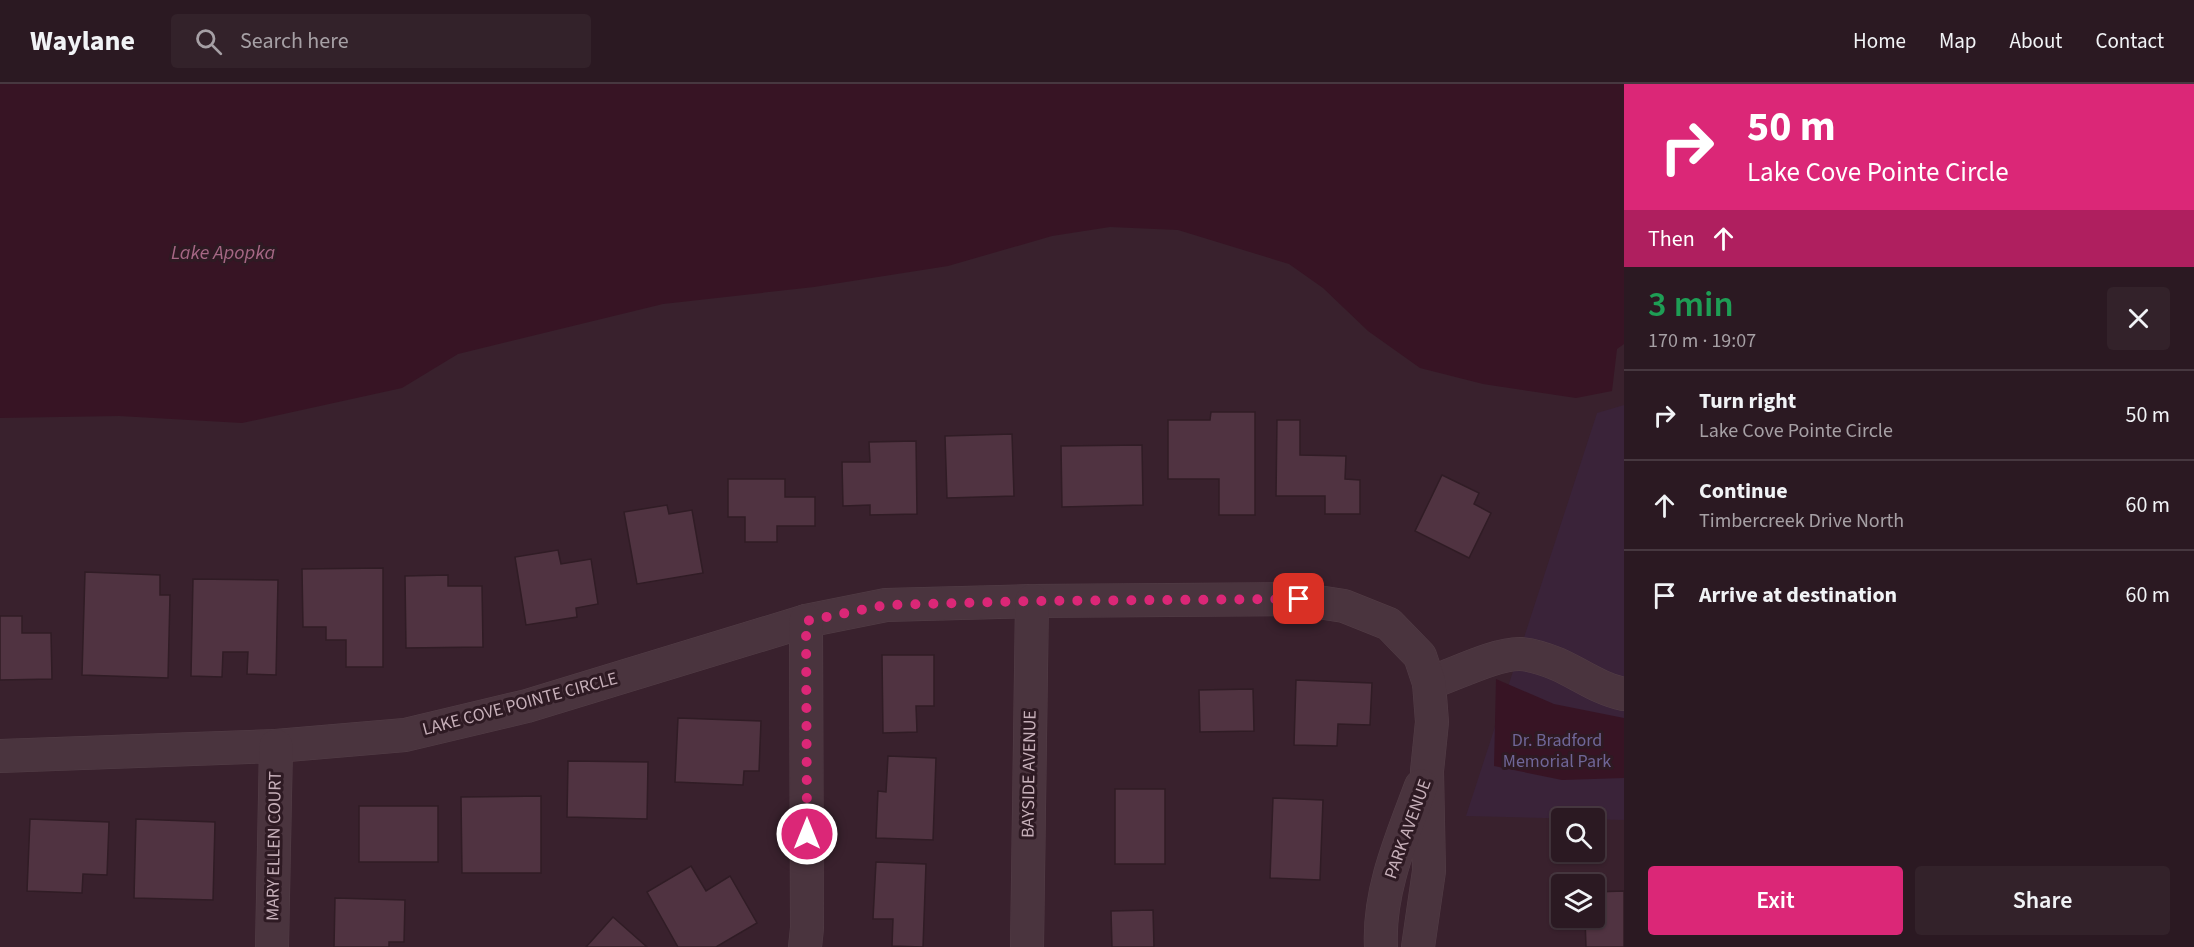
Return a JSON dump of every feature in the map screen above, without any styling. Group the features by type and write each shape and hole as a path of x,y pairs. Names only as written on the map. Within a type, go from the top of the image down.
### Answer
{"street":[{"name":"LAKE COVE POINTE CIRCLE","path":"0,756 276,746 405,735 505,711 806,621 886,605 1032,601 1299,599 1344,606 1389,624 1420,656 1429,683 1432,722 1427,771"},
{"name":"BAYSIDE AVENUE","path":"1027,947 1032,601"},
{"path":"806,621 806,947"},
{"path":"1429,683 1503,657 1520,654 1538,657 1559,665 1597,685 1624,694"},
{"name":"MARY ELLEN COURT","path":"272,947 276,746"},
{"name":"PARK AVENUE","path":"1381,947 1380,925 1394,856 1427,771"},
{"name":"PARK AVENUE","path":"1418,947 1429,871 1427,771"}],"green space":[{"name":"Dr. Bradford Memorial Park","path":"1624,405 1624,820 1605,820 1605,808 1551,808 1551,818 1466,816 1597,413"}],"water":[{"name":"Lake Apopka","path":"0,84 1624,84 1624,344 1617,349 1612,391 1576,398 1483,384 1420,368 1368,331 1323,288 1289,264 1178,230 1110,227 1052,236 948,266 814,287 663,304 458,354 402,388 242,423 119,416 0,418"},
{"path":"1496,679 1554,704 1624,718 1624,778 1562,780 1494,766"}],"building":[{"path":"1211,412 1255,412 1255,515 1219,515 1219,479 1168,479 1168,420 1210,420"},
{"path":"1277,420 1300,420 1300,455 1346,456 1345,479 1360,480 1360,514 1325,514 1325,496 1276,496"},
{"path":"1012,434 1014,496 947,498 945,436"},
{"path":"916,441 917,514 870,515 870,505 843,506 842,462 870,462 869,442"},
{"path":"1142,445 1143,505 1062,507 1061,446"},
{"path":"1442,475 1479,493 1474,504 1491,513 1469,558 1415,531"},
{"path":"728,479 785,479 785,497 815,497 815,526 777,526 777,542 745,542 745,517 728,517"},
{"path":"667,505 669,514 692,510 703,573 637,584 624,512"},
{"path":"558,550 561,564 591,559 598,604 576,608 577,617 526,625 515,557"},
{"path":"383,568 383,667 346,667 346,640 326,640 326,627 303,627 302,569"},
{"path":"85,572 160,575 160,595 170,595 168,678 82,675"},
{"path":"448,575 448,586 482,586 483,647 406,648 405,576"},
{"path":"193,579 278,580 276,675 247,674 248,652 223,652 222,677 191,676"},
{"path":"0,616 22,616 22,633 51,633 52,679 0,680"},
{"path":"882,655 934,655 934,706 916,706 917,732 883,733"},
{"path":"1296,680 1372,683 1370,725 1338,724 1337,746 1294,745"},
{"path":"1253,689 1254,731 1200,732 1199,690"},
{"path":"678,718 761,721 759,771 744,771 743,785 675,782"},
{"path":"888,756 936,758 933,840 876,838 878,791 886,792"},
{"path":"568,761 648,762 647,819 567,817"},
{"path":"1115,789 1165,789 1165,864 1115,864"},
{"path":"541,796 541,873 462,873 461,797"},
{"path":"1273,798 1323,800 1320,880 1270,878"},
{"path":"359,806 438,806 438,862 359,862"},
{"path":"30,819 109,822 107,875 83,874 82,893 27,891"},
{"path":"136,819 215,822 213,900 134,898"},
{"path":"876,862 926,864 923,947 892,946 893,919 873,919"},
{"path":"691,866 706,891 730,876 757,923 716,947 678,947 647,892"},
{"path":"1624,891 1624,947 1586,947 1585,928 1605,928 1605,892"},
{"path":"335,898 405,900 404,942 389,942 389,947 334,947"},
{"path":"1153,910 1154,947 1112,947 1111,911"},
{"path":"613,917 647,947 586,947"}],"route":[{"path":"807,834 806,621 886,605 1032,601 1299,599"}]}
